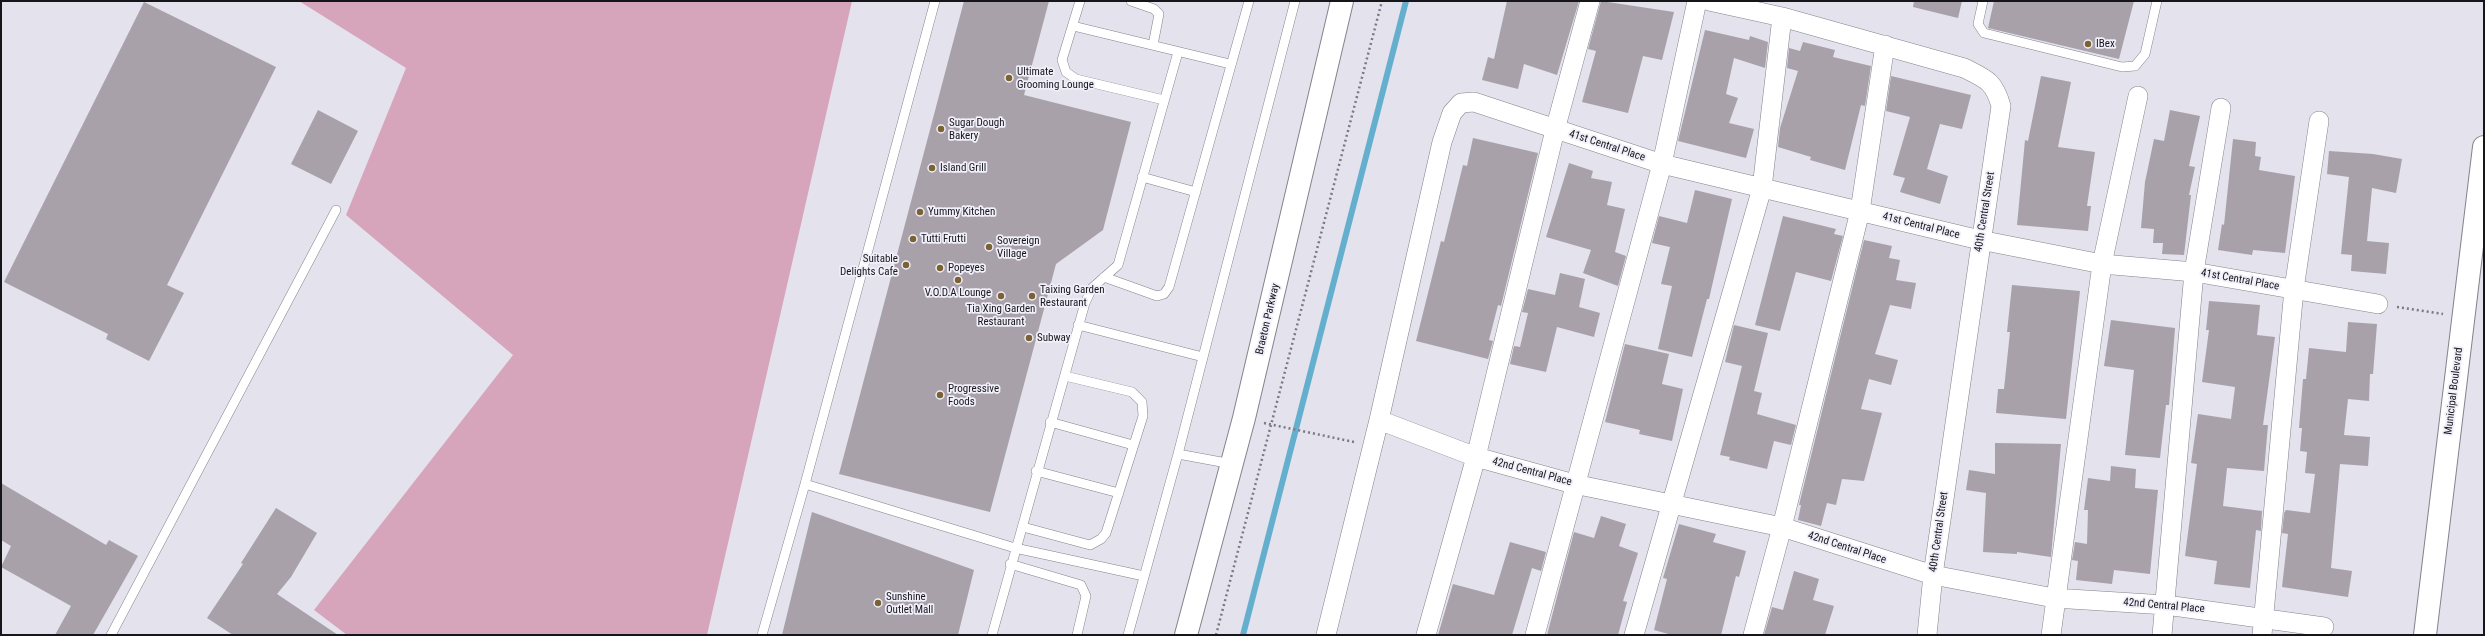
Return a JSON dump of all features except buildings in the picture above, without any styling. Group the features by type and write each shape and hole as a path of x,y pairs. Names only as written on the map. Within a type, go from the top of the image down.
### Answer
{"main road":[{"name":"Braeton Parkway","path":"1186,635 1244,418 1342,1"},
{"name":"Municipal Boulevard","path":"2425,635 2484,147"}],"street":[{"path":"1426,635 1476,457 1555,130 1590,1"},
{"path":"1535,635 1574,484 1662,164 1698,1"},
{"name":"40th Central Street","path":"1709,1 1782,18 1885,45 1964,68 1987,79 1996,89 2001,106 1980,240 1933,575 1927,635"},
{"path":"1634,635 1762,188 1782,18"},
{"path":"1753,635 1782,527 1860,211 1885,45"},
{"path":"2051,635 2054,598 2102,264 2138,96"},
{"name":"41st Central Place","path":"1379,420 1442,142 1452,113 1461,103 1474,102 1555,130 1662,164 1980,240 2102,264 2194,272 2378,304"},
{"path":"2162,635 2166,605 2194,272 2221,108"},
{"path":"2263,626 2294,289 2319,121"},
{"path":"1326,635 1379,420"},
{"name":"42nd Central Place","path":"1379,420 1476,457 1574,484 1782,527 1933,575 2054,598 2166,605 2263,626 2324,627"}],"lane":[{"path":"762,635 805,484 935,1"},
{"path":"1080,1 1062,60 1069,75 1076,79 1164,100"},
{"path":"1131,1 1154,10 1159,14 1153,45"},
{"path":"1104,277 1157,296 1164,294 1169,287 1230,64 1249,1"},
{"path":"1128,635 1178,454 1295,1"},
{"path":"1984,1 1978,24 1984,33 2122,67 2136,66 2145,54 2157,1"},
{"path":"1073,26 1230,64"},
{"path":"992,635 1010,564 1023,527 1036,471 1087,295 1118,265 1178,52"},
{"path":"1142,177 1196,192"},
{"path":"111,635 336,210"},
{"path":"1078,325 1203,357"},
{"path":"1023,527 1094,544 1106,533 1134,445 1143,411 1142,402 1136,394 1064,376"},
{"path":"1050,422 1134,445"},
{"path":"1178,454 1232,464"},
{"path":"1036,471 1119,493"},
{"path":"805,484 1015,548 1144,576"},
{"path":"1010,564 1082,585 1086,596 1077,635"}],"path":[{"path":"1216,635 1382,1"},
{"path":"2378,304 2463,317"},
{"path":"1244,418 1373,446"}],"shaded area":[{"path":"299,1 852,1 707,635 347,635 314,610 513,355 346,215 406,68"}],"waterway":[{"path":"1243,635 1406,1"}],"place":[{"name":"IBex","path":"2088,44"},
{"name":"Ultimate Grooming Lounge","path":"1009,78"},
{"name":"Sugar Dough Bakery","path":"941,129"},
{"name":"Island Grill","path":"932,168"},
{"name":"Yummy Kitchen","path":"920,212"},
{"name":"Tutti Frutti","path":"913,239"},
{"name":"Sovereign Village","path":"989,247"},
{"name":"Suitable Delights Cafe","path":"906,265"},
{"name":"Popeyes","path":"940,268"},
{"name":"V.O.D.A Lounge","path":"958,280"},
{"name":"Tia Xing Garden Restaurant","path":"1001,296"},
{"name":"Taixing Garden Restaurant","path":"1032,296"},
{"name":"Subway","path":"1029,338"},
{"name":"Progressive Foods","path":"940,395"},
{"name":"Sunshine Outlet Mall","path":"878,603"}]}
